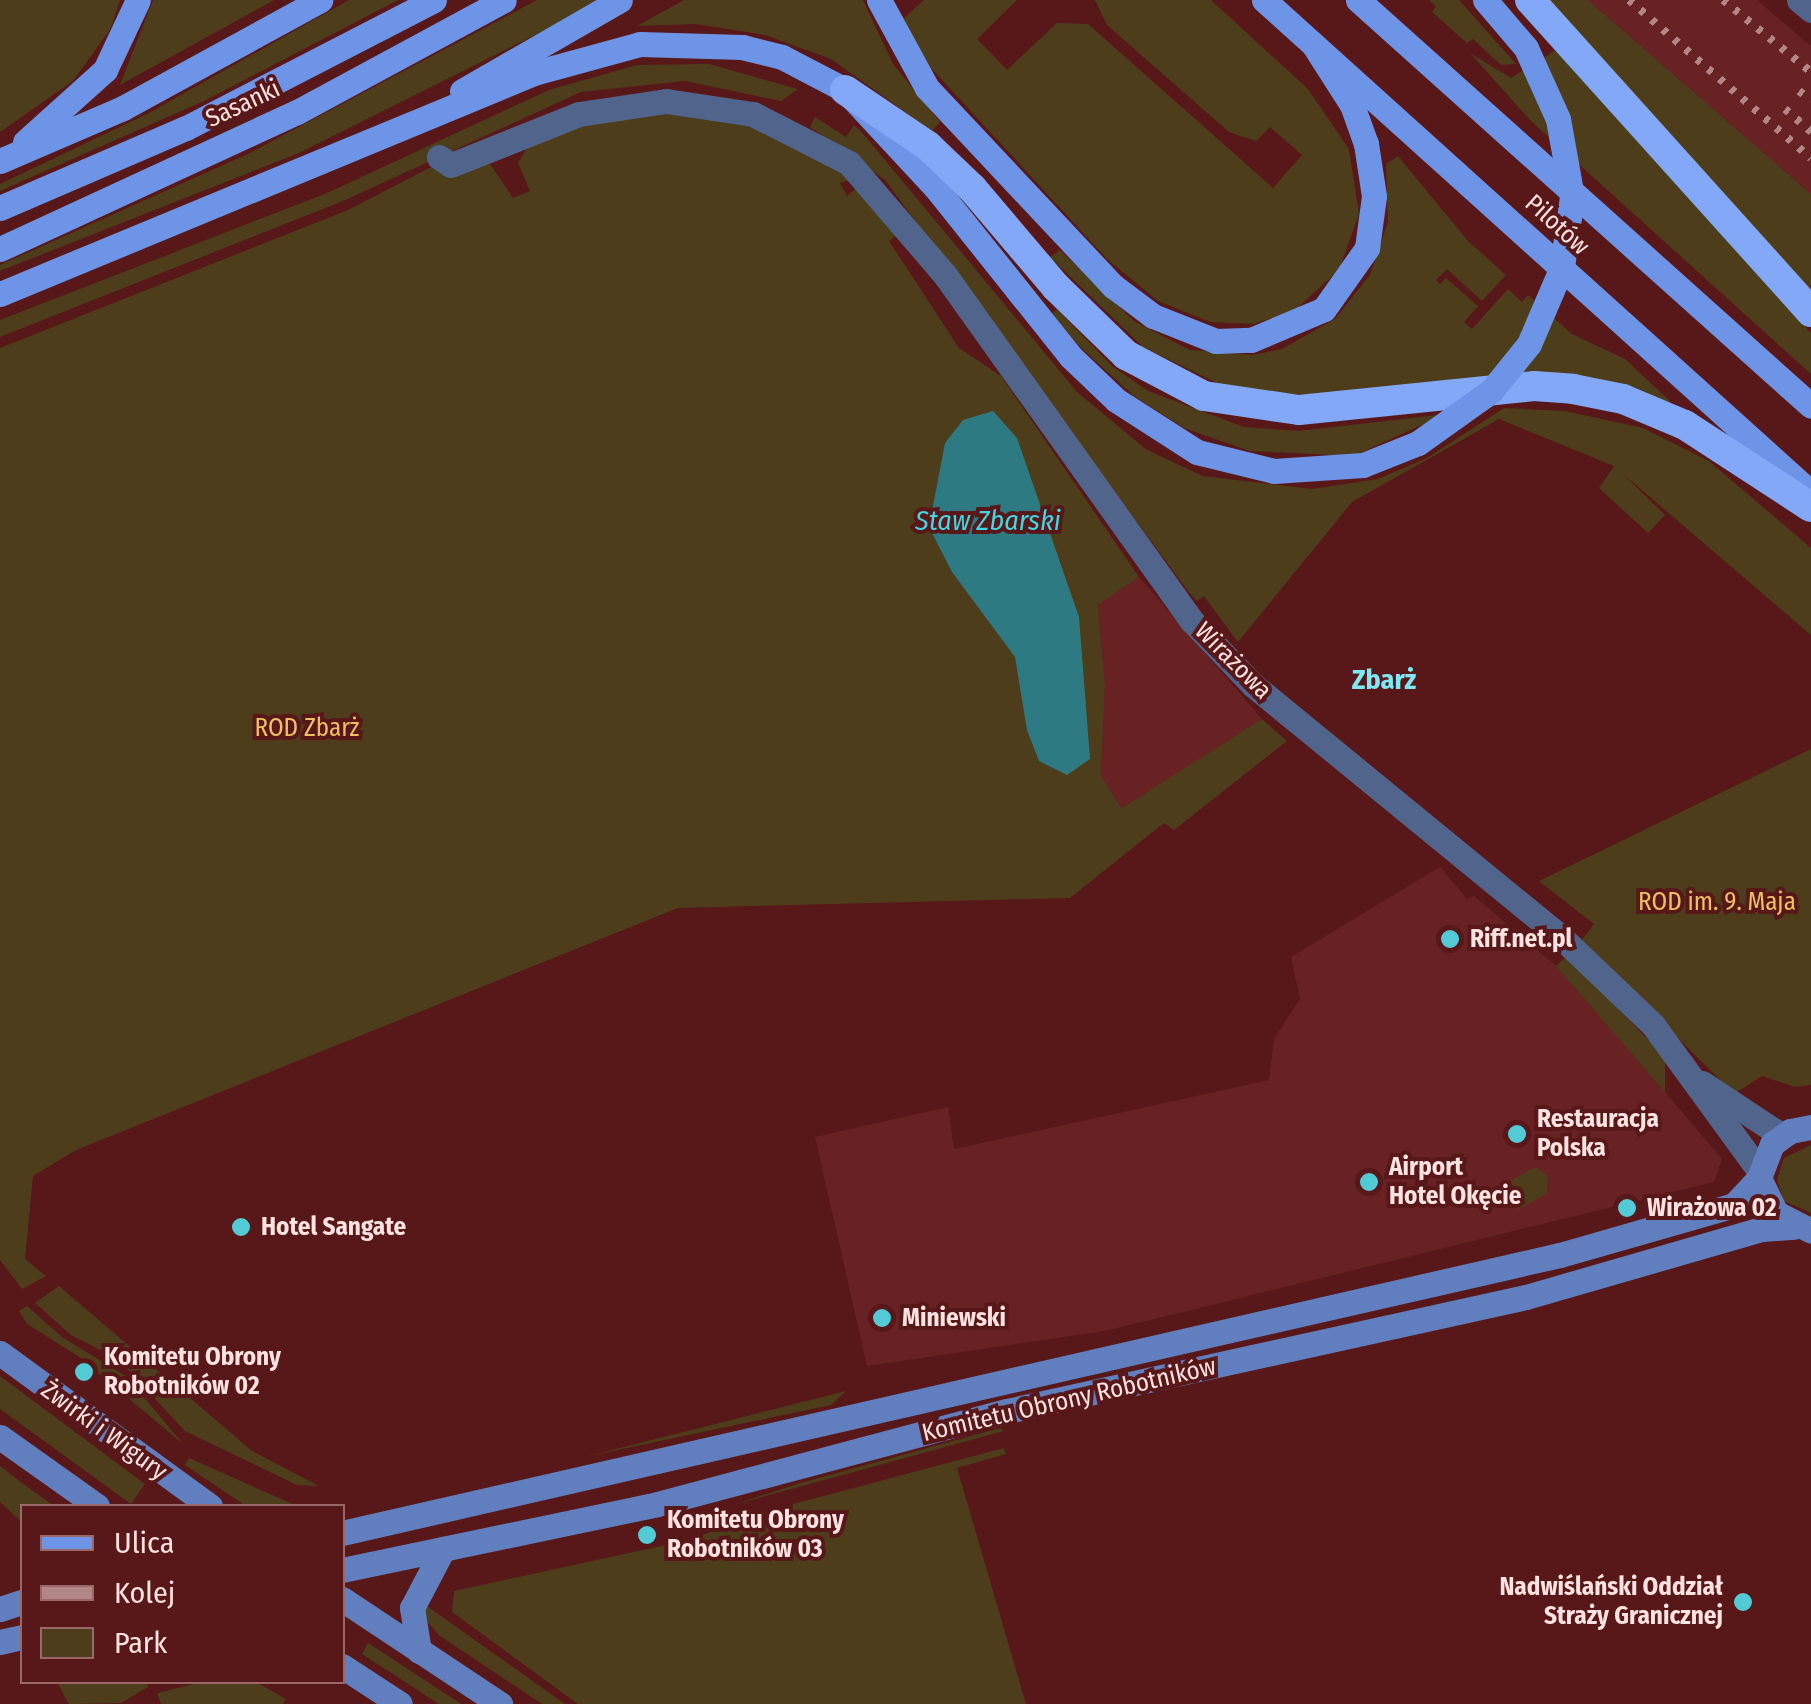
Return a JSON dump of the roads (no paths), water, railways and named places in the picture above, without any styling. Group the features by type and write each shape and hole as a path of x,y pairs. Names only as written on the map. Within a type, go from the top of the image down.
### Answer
{"highway":[{"path":"1530,0 1811,312"},
{"path":"845,90 928,146 972,188 1056,287 1126,355 1204,396 1299,410 1534,386 1574,389 1622,399 1685,425 1811,507"}],"main road":[{"path":"1,161 105,70 138,0"},
{"path":"1,161 124,108 320,0"},
{"name":"Sasanki","path":"0,208 186,128 434,0"},
{"name":"Sasanki","path":"0,248 297,112 504,0"},
{"path":"426,119 471,84 620,0"},
{"path":"878,0 897,44 934,96 1113,286 1154,316 1216,340 1251,340 1324,309 1351,280 1367,248 1374,196 1366,144 1352,104 1313,44"},
{"name":"Pilotów","path":"1264,0 1811,493"},
{"name":"Pilotów","path":"1358,0 1811,406"},
{"path":"0,294 534,73 640,44 742,47 782,57 845,90 936,188 1071,357 1116,400 1198,452 1274,471 1363,464 1418,443 1491,391 1530,344 1562,267 1572,197 1558,119 1526,48 1486,0"}],"street":[{"path":"1799,0 1811,10"},
{"name":"Wirażowa","path":"439,157 451,164 580,114 666,101 766,118 849,163 945,275 1205,635 1316,740 1562,938 1653,1025 1700,1082 1760,1175"},
{"name":"Wirażowa","path":"1700,1082 1781,1136"},
{"path":"1802,1229 1768,1202 1760,1175 1781,1136 1811,1128"},
{"name":"Komitetu Obrony Robotników","path":"345,1533 1560,1255 1734,1205 1760,1175"},
{"name":"Komitetu Obrony Robotników","path":"345,1569 657,1504 1006,1412 1616,1276 1762,1229 1802,1229"},
{"name":"Żwirki i Wigury","path":"0,1353 207,1504"},
{"path":"0,1437 89,1504"},
{"path":"418,1651 412,1608 443,1549"},
{"path":"345,1601 500,1704"},
{"path":"345,1668 400,1704"}],"water":[{"name":"Staw Zbarski","path":"993,411 1017,438 1079,617 1090,759 1067,775 1039,761 1027,730 1015,657 952,572 929,527 945,443 963,420"}],"railway":[{"path":"1629,0 1811,158"},
{"path":"1723,0 1811,72"},
{"path":"1799,91 1811,100"},
{"path":"1785,109 1811,132"}],"place":[{"name":"Riff.net.pl","path":"1450,939"},
{"name":"Restauracja Polska","path":"1517,1134"},
{"name":"Airport Hotel Okęcie","path":"1369,1182"},
{"name":"Wirażowa 02","path":"1627,1208"},
{"name":"Hotel Sangate","path":"241,1227"},
{"name":"Miniewski","path":"882,1318"},
{"name":"Komitetu Obrony Robotników 02","path":"84,1372"},
{"name":"Komitetu Obrony Robotników 03","path":"647,1535"},
{"name":"Nadwiślański Oddział Straży Granicznej","path":"1743,1602"}],"district":[{"name":"Zbarż","path":"1384,680"}],"park label":[{"name":"ROD Zbarż","path":"307,728"},
{"name":"ROD im. 9. Maja","path":"1717,902"}]}
